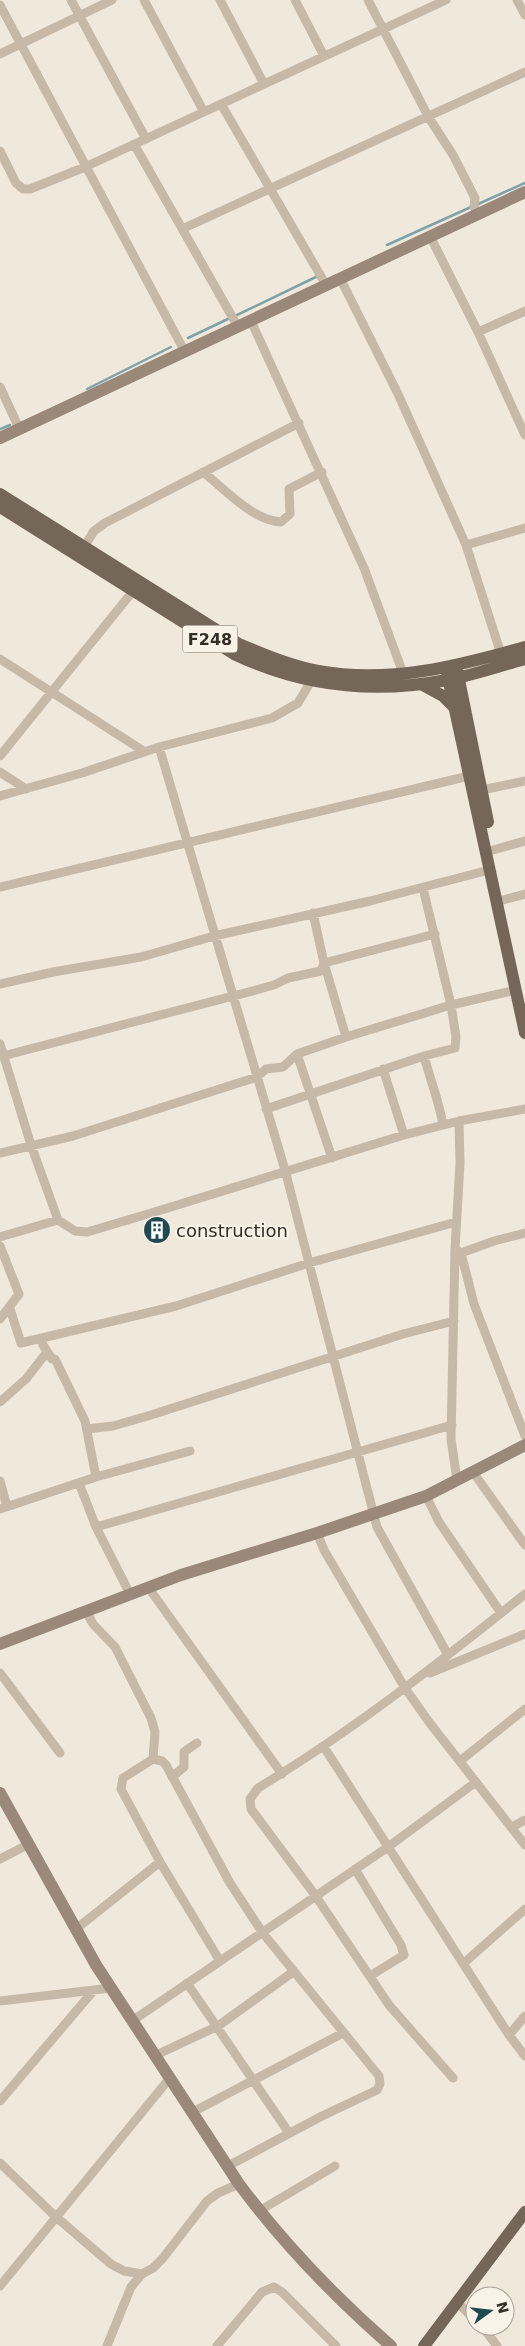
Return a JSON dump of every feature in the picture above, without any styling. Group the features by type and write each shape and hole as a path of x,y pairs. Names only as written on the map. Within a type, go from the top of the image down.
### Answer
{"main road":[{"name":"F248","path":"0,494 239,644 275,659 318,671 373,675 452,673 483,670 525,659"},
{"name":"F248","path":"0,508 234,654 254,664 309,681 381,687 421,684 525,647"},
{"path":"483,670 470,682 460,707 469,776 490,870 525,1005"},
{"path":"452,673 482,790 520,985 525,1033"},
{"path":"421,684 460,707"},
{"path":"424,2346 525,2212"}],"street":[{"path":"71,0 146,138"},
{"path":"0,54 112,0"},
{"path":"144,0 204,112"},
{"path":"220,0 264,84"},
{"path":"295,0 324,56"},
{"path":"368,0 429,118 454,155 476,206"},
{"path":"0,151 16,183 22,188 30,188 85,167 446,0"},
{"path":"517,0 525,15"},
{"path":"0,5 185,352"},
{"path":"182,229 429,118 525,72"},
{"path":"221,104 323,279"},
{"path":"134,144 235,321"},
{"path":"0,438 185,352 235,321 251,321 323,279 340,278 430,236 476,206 524,194"},
{"path":"430,236 478,332 525,435"},
{"path":"340,278 398,394 466,544 501,654"},
{"path":"478,332 525,310"},
{"path":"251,321 322,472 364,568 403,673"},
{"path":"0,387 19,428"},
{"path":"84,547 94,531 105,522 299,423"},
{"path":"203,472 258,515 270,521 282,522 290,514 289,489 322,472"},
{"path":"466,544 525,528"},
{"path":"0,756 134,591"},
{"path":"0,659 53,691 144,752"},
{"path":"0,796 159,747 282,714 298,703 309,681 318,671"},
{"path":"159,747 285,1170 377,1527 448,1655"},
{"path":"0,772 26,789"},
{"path":"0,887 469,776"},
{"path":"482,790 525,781"},
{"path":"494,850 525,841"},
{"path":"0,984 53,972 141,957 214,936 423,888 490,870"},
{"path":"266,1109 383,1069 455,1048 456,1037 451,1005 423,888"},
{"path":"503,900 525,894"},
{"path":"313,913 324,963 346,1037"},
{"path":"324,963 435,934"},
{"path":"3,1056 274,985 288,978 321,971 324,963"},
{"path":"0,1154 73,1136 256,1077 266,1069 283,1067 297,1054 346,1037 520,985"},
{"path":"0,1044 31,1145 58,1220 74,1231 87,1232 404,1135 459,1121 525,1109"},
{"path":"297,1054 332,1158"},
{"path":"424,1056 435,1089 443,1125"},
{"path":"383,1069 404,1135"},
{"path":"457,1480 452,1425 454,1321 458,1251 456,1222 460,1163 459,1121"},
{"path":"0,1237 58,1220"},
{"path":"10,1309 21,1343 176,1306 309,1263 456,1222"},
{"path":"458,1251 525,1233"},
{"path":"0,1246 19,1294 10,1309 0,1319"},
{"path":"458,1251 474,1304 525,1436"},
{"path":"87,1429 113,1426 151,1415 403,1334 454,1321"},
{"path":"42,1338 47,1352 52,1359 55,1359 77,1401 87,1429 96,1477"},
{"path":"0,1402 26,1379 47,1352"},
{"path":"96,1527 452,1425"},
{"path":"0,1644 181,1575 317,1533 426,1496 525,1445"},
{"path":"0,1481 4,1508 96,1477 190,1451"},
{"path":"473,1472 525,1545"},
{"path":"79,1483 96,1527 130,1594"},
{"path":"426,1496 439,1522 501,1613"},
{"path":"317,1533 324,1550 405,1688 525,1845"},
{"path":"148,1587 282,1774"},
{"path":"453,2078 389,2005 316,1895 251,1809 250,1799 258,1788 324,1747 419,1678 525,1594"},
{"path":"86,1611 93,1624 114,1647 151,1718 154,1732 153,1759"},
{"path":"419,1678 525,1634"},
{"path":"0,1673 60,1753"},
{"path":"460,1761 525,1709"},
{"path":"172,1777 184,1767 184,1752 196,1744"},
{"path":"324,1747 509,2035 525,2056"},
{"path":"220,1961 160,1862 121,1789 123,1778 153,1759 162,1761 166,1765 230,1883 262,1932 379,2076 380,2084 377,2090 228,2166"},
{"path":"132,2021 388,1847 476,1782"},
{"path":"0,1793 111,1988 239,2184 259,2211 315,2272 391,2346"},
{"path":"512,1827 525,1820"},
{"path":"0,1859 29,1844"},
{"path":"76,1929 160,1862"},
{"path":"355,1869 401,1945 404,1955 370,1976"},
{"path":"464,1963 525,1909"},
{"path":"154,2056 218,2026 293,1972"},
{"path":"188,1983 290,2133"},
{"path":"0,2001 111,1988"},
{"path":"0,2101 94,1990"},
{"path":"509,2035 525,2016"},
{"path":"191,2113 343,2033"},
{"path":"0,2286 3,2279 169,2079"},
{"path":"0,2163 56,2217 111,2264 124,2271 142,2274"},
{"path":"259,2211 335,2166"},
{"path":"107,2346 131,2287 142,2274 153,2268 163,2258 207,2201 218,2193 239,2184"},
{"path":"217,2346 262,2292 274,2287 282,2292 336,2346"},
{"path":"457,2302 465,2310"}],"waterway":[{"path":"476,205 525,183"},
{"path":"387,245 471,207"},
{"path":"235,316 318,276"},
{"path":"188,338 230,318"},
{"path":"87,389 171,347"},
{"path":"0,429 10,425"}],"place":[{"name":"construction","path":"157,1230"}]}
